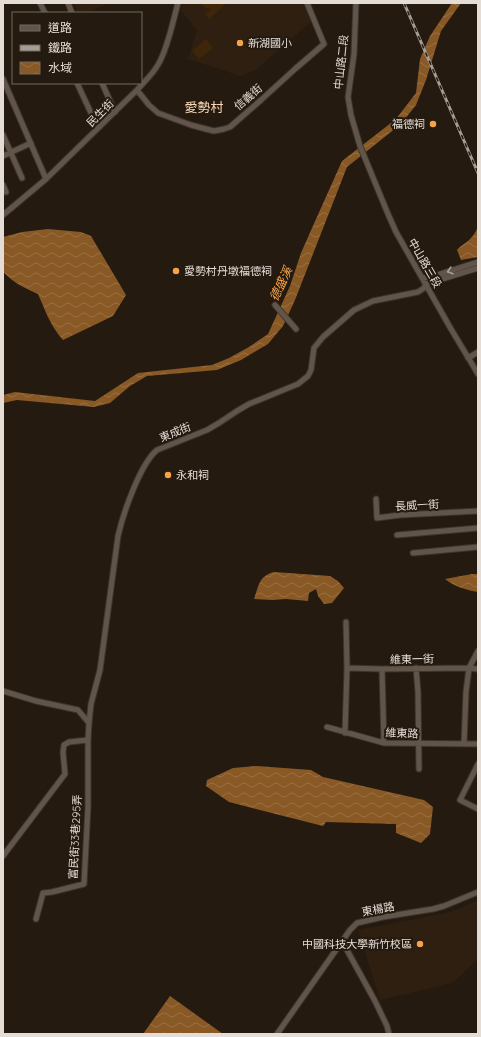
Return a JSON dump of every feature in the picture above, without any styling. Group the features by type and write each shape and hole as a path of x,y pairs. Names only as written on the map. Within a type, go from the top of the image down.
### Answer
{"street":[{"path":"40,3 44,12"},
{"name":"民生街","path":"3,216 46,179 115,112 137,90 159,64 164,53 178,3"},
{"name":"信義街","path":"137,90 149,105 158,112 206,130 214,131 230,127 324,44 307,3"},
{"name":"中山路二段","path":"356,3 354,54 348,97 351,115 364,157"},
{"path":"3,79 46,179"},
{"path":"77,84 91,113"},
{"path":"102,84 115,112"},
{"path":"3,135 22,178"},
{"path":"3,156 31,143"},
{"name":"中山路三段","path":"364,157 396,232 451,330 478,374"},
{"path":"3,185 6,192"},
{"path":"422,278 431,277 478,262"},
{"name":"東成街","path":"89,722 91,704 100,670 121,520 141,472 151,455 158,450 207,430 249,404 298,384 308,376 311,370 314,348 323,337 354,310 373,301 418,292 424,288 426,284 478,268"},
{"path":"276,307 295,327"},
{"path":"468,358 478,352"},
{"name":"長威一街","path":"376,499 377,518 478,511"},
{"path":"397,535 478,528"},
{"path":"413,553 478,547"},
{"path":"345,732 347,668 346,622"},
{"path":"464,744 466,692 470,668 478,651"},
{"name":"維東一街","path":"347,668 478,669"},
{"path":"416,668 419,769"},
{"path":"382,669 384,743"},
{"path":"3,692 78,710 89,722"},
{"name":"富民街33巷295弄","path":"36,919 43,893 84,884 88,807 89,722"},
{"name":"維東路","path":"327,727 384,743 478,744"},
{"path":"3,856 64,774 64,745 69,742 88,740"},
{"path":"477,807 460,800 478,764"},
{"name":"東楊路","path":"277,1034 350,930 357,923 433,909 478,892"},
{"path":"342,942 375,1001 387,1026 389,1034"}],"shaded area":[{"path":"73,3 109,3 88,12 78,12"},
{"name":"新湖國小","path":"182,3 304,3 312,21 257,69 240,76 185,58 189,56 197,30 181,11"},
{"path":"201,3 227,3 209,19 205,14 212,9 205,8"},
{"path":"206,39 213,48 199,59 192,51"},
{"name":"中國科技大學新竹校區","path":"478,900 478,959 453,983 380,1000 358,930 451,912"}],"water":[{"path":"452,3 461,3 441,31 426,80 416,105 401,124 347,167 295,300 283,326 268,344 241,360 217,370 147,376 130,386 110,403 94,407 17,400 3,403 3,395 15,392 95,401 138,373 212,365 249,347 268,334 290,286 301,253 342,161 396,119 416,93 420,59 430,36"},
{"path":"478,227 478,257 461,260 457,250 471,238"},
{"path":"48,229 81,232 91,236 126,295 113,316 63,340 52,324 38,294 19,285 3,272 3,237 22,232"},
{"path":"274,572 330,576 338,581 344,588 332,603 324,604 318,596 316,589 309,593 308,601 254,599 262,579"},
{"path":"478,574 478,592 461,588 445,579"},
{"path":"257,766 311,770 323,777 424,800 433,807 430,834 421,843 396,833 396,824 326,822 323,826 229,802 206,786 207,780 233,768"},
{"path":"170,996 223,1034 143,1034"}],"railway":[{"path":"404,3 478,173"}],"place":[{"name":"新湖國小","path":"240,43"},
{"name":"福德祠","path":"433,124"},
{"name":"愛勢村丹墩福德祠","path":"176,271"},
{"name":"永和祠","path":"168,475"},
{"name":"中國科技大學新竹校區","path":"420,944"}],"district":[{"name":"愛勢村","path":"204,107"}],"water label":[{"name":"德盛溪","path":"281,284"}]}
